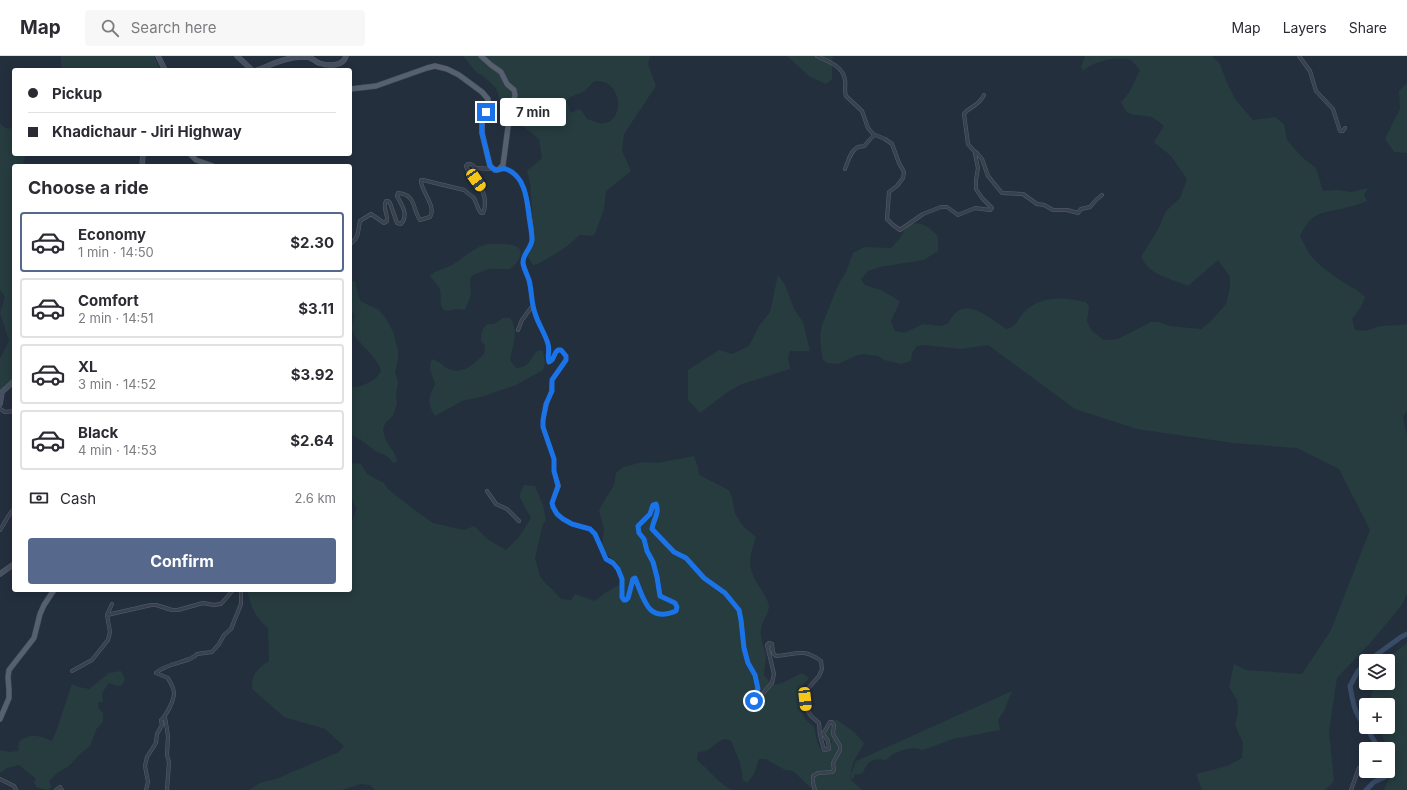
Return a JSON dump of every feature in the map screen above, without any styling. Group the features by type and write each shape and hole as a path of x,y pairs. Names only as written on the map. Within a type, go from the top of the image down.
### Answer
{"main road":[{"path":"158,56 164,68"},
{"path":"237,56 250,68"},
{"path":"262,68 284,60 300,57 309,58 320,63 334,65 342,62 346,56"},
{"path":"352,89 380,85 431,67 440,67 454,72 478,89 488,99 488,106 483,117 482,128 489,162 493,170 497,171 502,168 503,164 508,127 515,93 507,84 501,72 481,56"},
{"path":"192,156 196,160 207,164"},
{"path":"0,404 2,392 12,383"},
{"path":"0,574 12,565"},
{"path":"0,718 10,690 8,677 9,670 34,638 40,614 53,592"}],"street":[{"path":"817,56 832,63 842,71 845,81 844,93 846,96 862,111 868,128 875,135 892,144 904,172 903,178 898,186 889,192 888,220 900,230 923,214 941,207 946,207 958,215 975,208 990,210 992,208 982,198 976,189 978,168 975,154 977,153"},
{"path":"1299,56 1310,71 1316,91 1333,109 1340,131 1343,131 1345,128"},
{"path":"984,95 982,100 964,114 968,144 982,159 988,176 1002,193 1023,194 1037,204 1044,205 1053,210 1078,212 1081,209 1090,207 1102,195"},
{"path":"845,169 849,157 853,152 875,135"},
{"path":"352,243 357,237 360,221 363,219 371,214 384,223 386,221 387,218 384,206 386,201 390,203 397,223 401,224 405,212 397,196 398,193 402,193 412,199 420,220 430,217 432,212 428,197 420,184 421,180 464,190 474,198 479,210 483,213 485,210 483,191 466,166 471,164 476,168 493,170"},
{"path":"502,168 508,170 521,182 527,200 532,241 523,259 523,264 528,279 535,315 542,328 548,346 549,362 558,350 561,350 566,356 566,360 552,380 552,391 546,404 543,420 543,427 554,459 554,471 558,486 552,503 553,507 557,514 563,519 572,524 590,529 595,534 606,559 613,563 618,569 622,579 622,597 624,600 628,598 633,579 635,578 648,608 654,613 658,614 672,613 676,611 677,607 675,603 660,596 653,562 647,551 644,539 639,533 638,526 650,514 653,505 656,504 658,508 656,521 652,525 652,529 674,552 686,558 704,578 725,593 739,610 744,648 748,663 755,675 758,689 752,697 752,700 756,701 772,683 774,674 767,645 769,643 772,644 773,653 776,656 791,653 804,653 813,655 821,661 822,669 819,676 806,691 806,708 810,716 819,723 820,735 824,750 829,749 828,741 823,734 830,722 834,725 832,734 840,746 840,750 833,763 834,770 832,772 818,773 813,776 815,790"},
{"path":"518,330 522,320 532,305"},
{"path":"0,409 5,412 12,411"},
{"path":"487,491 496,504 507,509 519,521"},
{"path":"0,530 12,510"},
{"path":"107,615 151,605 178,610 203,603 214,605 221,604 231,592"},
{"path":"146,790 148,782 145,766 147,757 156,743 157,734 162,725 161,720 165,717 174,692 168,678 156,673 180,661 194,658 200,653 212,652 224,635 231,629 240,604 241,592"},
{"path":"72,671 92,660 108,640 110,632 107,615 112,604"},
{"path":"165,717 168,736 167,755 170,762 167,790"},
{"path":"1351,790 1359,768"},
{"path":"0,779 14,786 16,790"},
{"path":"56,790 60,787 62,790"}],"green space":[{"path":"61,56 154,56 159,68 62,68 61,66"},
{"path":"463,56 650,56 648,64 656,86 624,134 622,151 631,171 606,191 604,209 594,236 580,235 565,248 538,264 533,265 528,257 534,237 530,183 527,170 542,158 539,139 521,125 502,116 504,111 496,88 482,75 477,73","holes":["595,81 605,82 612,87 616,95 618,103 614,118 608,123 599,123 587,119 579,109 571,113 566,101 568,99 583,92"]},
{"path":"787,56 833,56 832,79 826,84 809,76"},
{"path":"1085,56 1212,56 1220,64 1235,99 1253,120 1275,117 1284,124 1287,140 1302,157 1316,168 1323,191 1337,190 1352,192 1368,188 1364,195 1367,201 1353,206 1325,212 1314,217 1309,221 1300,236 1310,255 1322,267 1365,297 1361,307 1352,319 1355,330 1359,331 1381,326 1407,324 1407,411 1403,417 1407,435 1407,594 1401,606 1371,642 1337,678 1329,731 1334,781 1325,790 1202,790 1196,774 1227,766 1242,758 1243,743 1235,725 1238,713 1237,700 1229,687 1234,664 1246,670 1302,674 1331,630 1370,530 1339,469 1297,448 1233,443 1137,429 1075,409 988,345 961,349 923,345 917,346 912,353 911,361 901,364 884,360 878,356 862,354 838,364 827,363 823,360 820,335 822,325 853,253 864,247 891,248 900,238 907,225 912,224 924,225 938,236 938,251 924,260 880,267 868,271 861,279 865,285 881,290 900,301 891,322 895,331 904,333 923,324 940,326 947,324 957,311 968,308 986,315 1007,329 1016,324 1024,312 1031,306 1045,300 1061,298 1086,302 1089,307 1087,321 1091,330 1104,340 1118,339 1151,322 1159,322 1169,326 1201,329 1210,322 1226,304 1230,288 1230,277 1218,260 1188,286 1161,276 1150,268 1141,257 1158,229 1166,211 1180,198 1187,179 1171,156 1154,142 1164,126 1156,119 1130,114 1121,102 1130,90 1140,70 1131,60 1125,59 1113,59 1099,62 1083,71 1081,67"},
{"path":"1407,83 1407,153 1394,152 1385,139 1400,109 1399,91"},
{"path":"0,123 6,128 12,128 12,156 25,156 23,164 12,164 12,380 4,386 0,393 0,359 9,341 0,313 5,297 0,290"},
{"path":"510,244 515,246 519,248 521,252 520,257 516,264 510,269 489,269 473,275 470,278 471,295 465,310 444,310 441,303 440,290 430,276 437,271 452,265 483,245"},
{"path":"778,275 785,285 794,309 803,322 810,351 790,351 788,357 790,369 742,384 729,391 700,413 688,400 688,370 719,350 732,354 749,346 759,326 770,312"},
{"path":"355,281 359,298 362,302 379,310 387,320 393,332 398,350 398,359 395,372 398,382 396,395 397,404 393,416 386,422 383,429 386,440 397,462 393,463 387,456 375,451 352,435 352,387 372,381 381,371 374,358 360,343 353,332 352,326 355,315 352,312 352,282"},
{"path":"503,318 510,318 513,323 515,334 510,360 516,368 521,368 527,365 538,350 543,351 545,363 543,370 516,385 484,396 462,401 435,416 429,400 435,385 430,370 432,359 451,370 456,371 471,366 484,354 485,345 481,341 484,328 487,324 494,324"},
{"path":"694,456 699,475 729,490 735,513 742,525 756,537 751,552 750,564 756,582 767,599 769,606 761,632 761,639 766,656 764,675 773,685 782,683 802,673 809,678 802,686 800,691 800,709 805,719 814,727 818,744 822,752 829,751 832,741 826,736 827,730 836,719 854,732 864,743 856,756 850,779 862,790 813,790 793,771 785,770 766,759 759,759 754,774 748,782 743,781 740,762 731,741 724,739 708,750 698,752 697,760 731,790 375,790 370,785 361,784 342,790 249,790 260,783 276,779 339,752 344,746 325,729 284,717 252,689 254,676 261,667 269,661 268,628 254,611 248,592 352,592 352,522 356,509 352,498 352,463 361,464 367,474 384,483 389,490 433,523 464,530 474,526 489,540 506,550 519,537 531,518 519,496 524,485 535,486 543,505 546,520 543,524 535,558 540,576 561,599 571,600 575,594 595,601 605,593 624,582 622,571 616,562 605,553 602,546 604,529 599,511 614,485 616,473 623,467 643,462 657,463"},
{"path":"1407,643 1407,790 1384,790 1389,778 1395,778 1395,742 1385,742 1382,734 1395,734 1395,698 1371,698 1373,690 1395,690 1395,654 1393,654"},
{"path":"121,671 125,679 122,685 118,686 109,683 102,693 103,702 98,702 99,709 103,713 103,722 97,728 90,746 69,766 57,773 49,781 51,786 48,790 36,787 34,782 36,779 19,765 7,768 0,773 1,750 9,752 18,751 19,742 31,736 39,736 52,741 72,684 89,689 109,673"},
{"path":"1012,691 1005,709 998,720 1000,730 953,739 923,750 914,748 906,749 893,754 886,760 878,759 872,761 867,765 863,773 854,775 854,778 851,779 851,774 856,761"}],"waterway":[{"path":"1378,654 1407,634"},
{"path":"1359,670 1350,686 1353,703 1359,717"},
{"path":"1370,734 1375,742"},
{"path":"1366,790 1374,782 1383,778"}],"route":[{"path":"486,112 482,119 482,133 491,168 497,171 502,168 508,170 518,178 525,190 532,232 532,241 523,259 523,264 528,279 535,315 542,328 548,346 548,359 549,362 552,360 558,350 561,350 566,356 564,364 552,380 552,391 546,404 543,420 543,427 547,436 548,445 554,459 554,471 558,486 552,503 553,507 557,514 563,519 572,524 590,529 595,534 606,559 613,563 618,569 622,579 622,597 624,600 628,598 633,579 635,578 648,608 654,613 658,614 672,613 676,611 677,607 675,603 660,596 653,562 647,551 644,539 639,533 638,526 647,518 653,505 656,504 658,508 656,521 652,525 652,529 674,552 686,558 704,578 725,593 739,610 744,648 748,663 755,675 758,689 752,697 752,700 754,701"}]}
